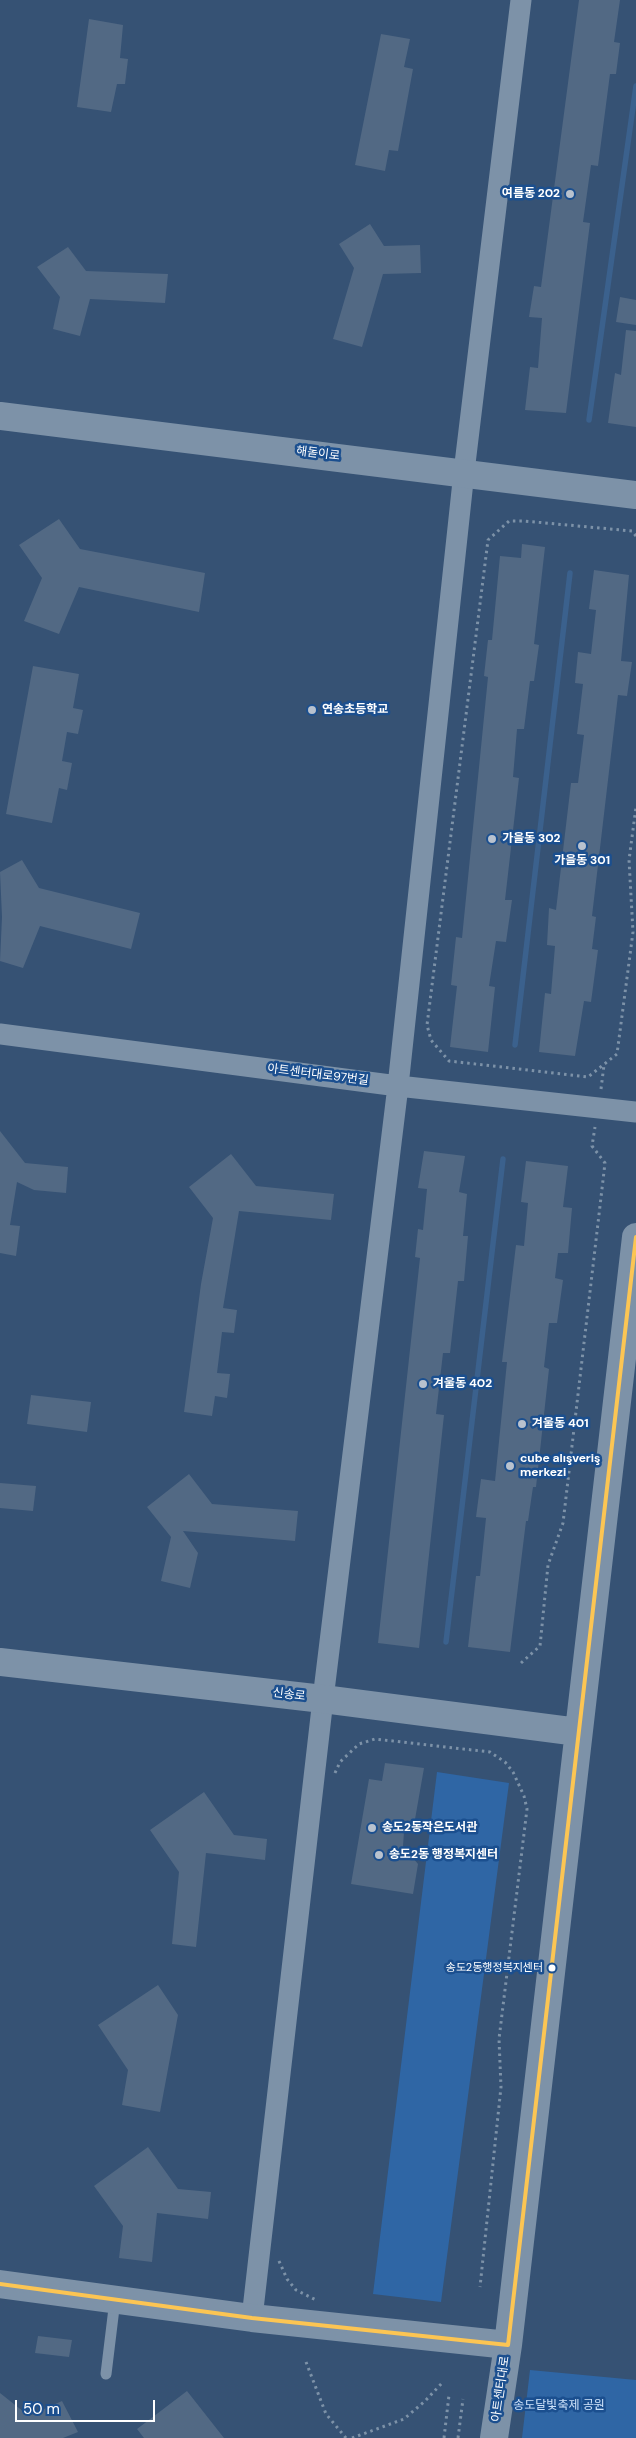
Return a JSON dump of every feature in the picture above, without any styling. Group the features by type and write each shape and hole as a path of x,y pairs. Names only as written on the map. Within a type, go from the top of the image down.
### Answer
{"street":[{"path":"252,2318 323,1699 398,1086 464,472 521,0"},
{"name":"해돋이로","path":"0,416 464,472 636,495"},
{"name":"아트센터대로97번길","path":"0,1034 398,1086 636,1112"},
{"name":"아트센터대로","path":"494,2438 508,2345 636,1237"},
{"name":"신송로","path":"0,1662 323,1699 578,1732"},
{"path":"0,2284 252,2318 508,2345"}],"lane":[{"path":"106,2374 115,2300"}],"path":[{"path":"636,536 632,531 509,521 488,540 427,1025 431,1040 450,1061 588,1077 617,1054 631,942 633,914 629,860 636,808"},
{"path":"602,1082 604,1065"},
{"path":"521,1663 540,1646 548,1565 563,1523 605,1163 592,1146 595,1125"},
{"path":"334,1776 340,1762 359,1744 376,1739 490,1752 504,1762 513,1772 524,1796 527,1809 499,2039 501,2087 480,2287"},
{"path":"279,2258 287,2279 296,2290 319,2301"},
{"path":"306,2362 326,2414 346,2438"},
{"path":"352,2438 404,2419 426,2401 442,2383"},
{"path":"444,2438 449,2395"},
{"path":"458,2438 463,2399"}],"green space":[{"path":"437,1772 509,1783 441,2302 373,2294"},
{"name":"송도달빛축제 공원","path":"530,2370 636,2380 636,2438 522,2438"}],"building":[{"name":"여름동 202","path":"579,0 620,0 614,42 620,43 616,74 610,74 598,166 591,165 583,222 590,223 566,413 525,410 530,367 538,368 542,318 529,317 534,286 541,287"},
{"path":"89,19 123,25 120,58 128,59 125,84 117,84 111,112 77,107"},
{"path":"381,34 410,39 404,67 413,69 398,151 389,150 385,171 355,165"},
{"path":"370,224 384,246 420,245 421,273 383,274 362,347 333,339 354,268 339,244"},
{"path":"68,247 86,271 168,274 165,303 90,299 80,336 53,329 60,297 37,267"},
{"path":"620,297 636,300 636,325 616,322"},
{"path":"626,330 636,331 636,427 608,423 615,373 621,375"},
{"path":"59,519 80,549 205,573 199,612 79,587 59,634 24,621 42,578 19,545"},
{"name":"가을동 302","path":"522,544 545,547 534,644 539,645 534,681 530,681 524,729 517,729 513,777 519,778 505,900 512,900 506,942 496,941 489,986 495,987 488,1052 450,1047 457,986 451,985 456,937 462,938 488,677 484,676 488,640 492,640 500,556 521,558"},
{"name":"가을동 301","path":"594,570 629,575 621,661 632,662 627,696 618,695 592,916 596,917 592,949 598,950 591,1002 584,1001 575,1056 539,1052 545,993 551,994 555,946 547,945 549,908 556,910 571,783 578,783 584,735 577,734 583,684 575,683 578,652 591,654 596,610 589,609"},
{"path":"33,666 79,674 73,708 83,710 78,734 67,732 62,761 72,763 67,790 59,788 52,823 6,814"},
{"path":"22,860 39,888 140,913 131,949 40,926 23,968 0,961 2,917 0,872"},
{"path":"0,1131 25,1163 68,1167 66,1193 34,1190 17,1182 10,1225 20,1226 16,1256 0,1253"},
{"name":"겨울동 402","path":"424,1151 465,1156 459,1192 467,1194 463,1236 468,1236 464,1281 458,1281 450,1353 443,1353 436,1414 444,1415 419,1648 378,1643 420,1258 415,1257 418,1229 423,1230 427,1189 418,1188"},
{"path":"231,1154 256,1186 334,1194 331,1220 239,1211 223,1308 237,1310 234,1333 222,1332 217,1373 230,1374 227,1398 215,1396 212,1416 184,1412 201,1284 213,1218 189,1187"},
{"name":"겨울동 401","path":"526,1161 568,1166 563,1207 572,1208 568,1253 558,1253 555,1278 563,1280 557,1323 549,1323 544,1367 549,1369 536,1487 533,1487 528,1521 526,1521 510,1652 468,1647 476,1576 480,1576 486,1518 476,1517 481,1479 495,1481 507,1362 502,1362 516,1245 524,1246 528,1203 521,1202"},
{"path":"31,1395 91,1402 87,1432 27,1424"},
{"path":"189,1474 212,1504 298,1511 295,1541 183,1531 198,1553 190,1588 161,1581 171,1537 147,1507"},
{"path":"0,1483 36,1486 33,1511 0,1508"},
{"path":"385,1763 424,1768 414,1825 404,1832 403,1846 418,1864 413,1894 351,1884 369,1779 382,1781"},
{"path":"204,1792 234,1835 267,1839 265,1860 206,1853 196,1947 172,1944 179,1872 150,1830"},
{"path":"158,1985 178,2015 160,2112 122,2105 128,2070 98,2025"},
{"path":"148,2147 178,2189 211,2192 208,2219 157,2213 152,2262 119,2258 123,2226 94,2186"},
{"path":"38,2336 72,2340 69,2357 35,2353"},
{"path":"187,2391 224,2438 144,2438 137,2429"},
{"path":"0,2393 29,2416 62,2401 78,2432 63,2438 0,2438"}],"waterway":[{"path":"589,420 636,86"},
{"path":"515,1045 570,573"},
{"path":"446,1642 503,1159"}],"transit line":[{"path":"508,2345 636,1237"},
{"path":"0,2284 252,2318 508,2345"}],"place":[{"name":"여름동 202","path":"570,194"},
{"name":"연송초등학교","path":"312,710"},
{"name":"가을동 302","path":"492,839"},
{"name":"가을동 301","path":"582,846"},
{"name":"겨울동 402","path":"423,1384"},
{"name":"겨울동 401","path":"522,1424"},
{"name":"cube alışveriş merkezi","path":"510,1466"},
{"name":"송도2동작은도서관","path":"372,1828"},
{"name":"송도2동 행정복지센터","path":"379,1855"},
{"name":"송도2동행정복지센터","path":"552,1968"}]}
